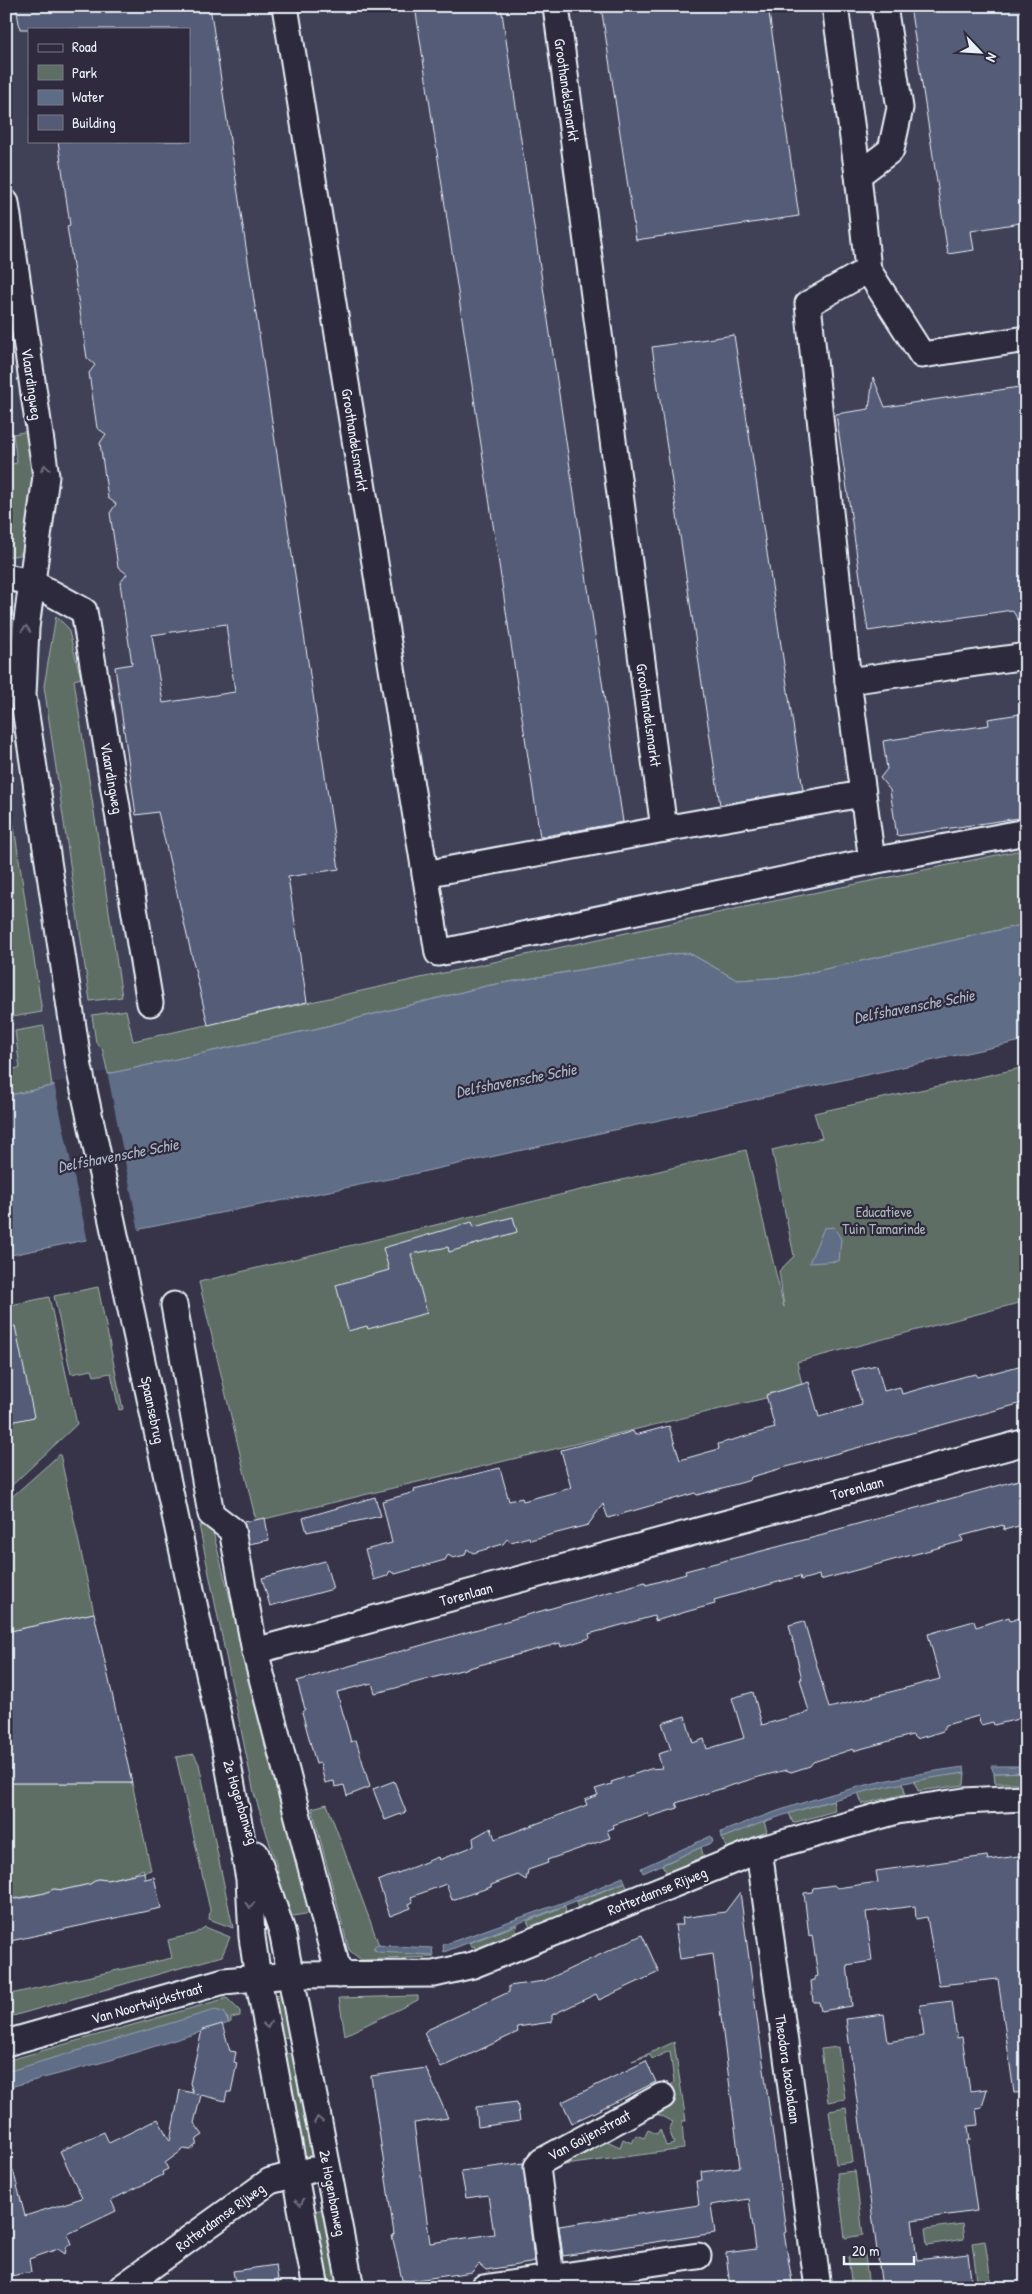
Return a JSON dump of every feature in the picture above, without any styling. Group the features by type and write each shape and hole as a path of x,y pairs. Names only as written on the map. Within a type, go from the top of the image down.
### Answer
{"street":[{"name":"Groothandelsmarkt","path":"285,6 438,953 872,861 1026,832"},
{"name":"Groothandelsmarkt","path":"556,6 664,829"},
{"path":"835,6 858,174 868,270 922,355 1026,340"},
{"path":"858,174 890,150 900,108 884,6"},
{"name":"Vlaardingweg","path":"6,203 9,245 46,476 26,628 23,696 79,1067"},
{"path":"868,270 808,304 848,681 872,861"},
{"name":"Vlaardingweg","path":"6,577 31,582 84,611 150,1003"},
{"name":"Vlaardingweg","path":"6,649 23,696"},
{"path":"848,681 1026,656"},
{"path":"425,874 862,794"},
{"name":"Spaansebrug","path":"79,1067 226,1753"},
{"path":"174,1305 211,1514 232,1530 255,1651 339,1975"},
{"name":"Torenlaan","path":"255,1651 1026,1442"},
{"name":"2e Hogenbanweg","path":"226,1753 282,1931 351,2288"},
{"name":"2e Hogenbanweg","path":"226,1753 249,1879 252,1937 258,1978 316,2288"},
{"name":"Rotterdamse Rijweg","path":"290,1975 434,1974 473,1966 759,1850 897,1811 964,1801 1026,1798"},
{"name":"Theodora Jacobalaan","path":"759,1850 818,2288"},
{"name":"Van Noortwijckstraat","path":"6,2043 224,1981 290,1975"},
{"name":"Van Goijenstraat","path":"551,2278 537,2167 542,2161 662,2096"},
{"name":"Rotterdamse Rijweg","path":"121,2288 270,2181 294,2173 327,2168"},
{"path":"483,2288 698,2256"}],"shaded area":[{"path":"6,6 1026,6 1026,945 6,1127"}],"green space":[{"path":"29,431 33,478 30,528 20,555 6,557 6,465 17,463 13,434"},
{"path":"56,616 68,628 81,678 74,680 122,997 90,1001 44,686"},
{"path":"6,773 42,1012 12,1017 6,971"},
{"path":"1026,849 1026,924 790,977 737,980 689,953 673,954 486,986 319,1028 108,1074 102,1048 96,1043 92,1015 126,1010 133,1041 740,908"},
{"path":"44,1026 52,1086 6,1096 6,1070 20,1068 15,1031"},
{"name":"Educatieve Tuin Tamarinde","path":"1026,1067 1026,1301 797,1362 803,1389 256,1521 199,1282 746,1150 784,1307 779,1271 794,1256 772,1150 822,1138 814,1113"},
{"path":"98,1287 123,1409 119,1410 111,1373 94,1376 92,1370 71,1374 54,1296"},
{"path":"49,1297 77,1424 6,1491 6,1306"},
{"path":"60,1454 94,1613 6,1632 6,1502"},
{"path":"199,1525 208,1527 213,1532 311,1913 287,1917 277,1867 254,1793"},
{"path":"194,1754 199,1764 233,1928 209,1919 210,1910 176,1757"},
{"path":"1026,1772 1026,1783 995,1783 994,1773"},
{"path":"965,1773 964,1785 918,1791 914,1781 915,1779"},
{"path":"903,1782 905,1794 862,1804 858,1792"},
{"path":"6,1783 132,1783 151,1870 144,1872 143,1869 134,1874 107,1880 98,1879 90,1884 63,1890 54,1889 45,1893 6,1900"},
{"path":"833,1800 835,1811 793,1823 789,1813"},
{"path":"327,1804 379,1945 376,1945 374,1950 433,1955 434,1957 361,1960 349,1950 312,1808"},
{"path":"764,1821 767,1832 734,1845 735,1849 727,1850 722,1838"},
{"path":"701,1847 704,1859 689,1867 687,1864 667,1873 662,1865"},
{"path":"625,1882 628,1889 578,1909 576,1902"},
{"path":"565,1906 566,1914 531,1929 527,1921"},
{"path":"517,1925 516,1934 495,1942 496,1946 477,1952 474,1946 471,1947 469,1943"},
{"path":"205,1927 230,1937 222,1956 6,2018 6,1995 172,1958 168,1940 194,1934"},
{"path":"283,1995 294,2036 277,2039 273,1996"},
{"path":"418,1996 418,2000 345,2035 339,1998"},
{"path":"227,1998 240,2011 240,2016 231,2018 229,2023 227,2017 6,2072 6,2061"},
{"path":"674,2042 686,2121 682,2121 684,2149 550,2167 598,2137 620,2147 623,2139 632,2143 636,2135 644,2138 648,2130 657,2134 660,2129 666,2146 674,2144 669,2129 673,2122 651,2111 674,2082 670,2051 652,2059 650,2055 632,2061"},
{"path":"838,2047 845,2099 828,2102 821,2049"},
{"path":"298,2052 316,2154 309,2158 301,2156 280,2055"},
{"path":"846,2108 853,2162 836,2164 829,2111"},
{"path":"855,2171 863,2235 845,2238 837,2173"},
{"path":"328,2208 343,2288 324,2288 310,2212"},
{"path":"962,2224 964,2239 927,2245 925,2229"},
{"path":"985,2241 992,2288 978,2288 972,2243"},
{"path":"865,2255 869,2288 852,2288 848,2257"}],"water":[{"name":"Delfshavensche Schie","path":"1026,924 1026,1040 399,1177 6,1256 6,1096 319,1028 486,986 673,954 689,953 737,980 790,977"},
{"path":"834,1227 841,1239 839,1261 809,1263 824,1228"},
{"path":"991,1766 1026,1766 1026,1772 994,1773"},
{"path":"964,1767 965,1773 903,1783 811,1806 722,1838 721,1832 811,1800 901,1777"},
{"path":"711,1836 713,1842 643,1873 641,1868"},
{"path":"623,1877 625,1882 444,1952 443,1945 564,1902"},
{"path":"376,1945 432,1948 433,1955 378,1952 373,1948"},
{"path":"215,2010 223,2012 229,2023 111,2060 6,2088 6,2072"}],"pier":[{"path":"107,1071 139,1232 88,1242 54,1083"}],"building":[{"path":"16,6 210,6 339,869 288,877 307,1002 208,1025 158,812 136,815 115,667 132,664 120,583 127,574 118,567 110,513 116,504 108,498 100,443 106,434 97,428 89,373 95,365 87,358 67,226 70,225 58,142 190,142 190,28 20,29","holes":["226,624 235,692 163,703 152,635"]},
{"path":"415,6 501,6 623,822 540,837"},
{"path":"601,6 768,6 799,216 636,240"},
{"path":"910,6 1026,6 1026,222 971,231 974,250 948,254"},
{"path":"734,335 803,790 720,805 652,347"},
{"path":"873,377 885,407 1026,386 1026,632 1012,610 868,631 836,414 869,409"},
{"path":"1026,713 1026,817 897,836 890,790 880,778 887,769 883,741 989,725 988,719"},
{"path":"513,1217 517,1232 449,1252 448,1247 411,1254 427,1313 368,1329 367,1326 348,1331 336,1285 389,1270 383,1248 472,1222 474,1227"},
{"path":"15,1326 34,1417 6,1423 6,1327"},
{"path":"1026,1364 1026,1402 779,1469 751,1477 750,1480 744,1482 697,1495 695,1493 608,1518 603,1504 588,1525 530,1540 529,1537 511,1542 507,1539 503,1544 473,1553 467,1549 465,1555 453,1558 448,1555 445,1560 395,1574 390,1571 387,1576 374,1580 365,1550 392,1543 382,1501 415,1492 414,1489 500,1468 509,1501 522,1498 523,1501 571,1488 561,1450 633,1431 635,1435 669,1426 680,1460 719,1449 718,1444 775,1428 766,1395 809,1382 819,1417 862,1405 852,1371 867,1367 877,1365 884,1391 900,1387 902,1394 966,1376 976,1374 978,1377"},
{"path":"1026,1478 1026,1524 1004,1530 1003,1525 961,1536 963,1541 820,1580 819,1575 801,1580 800,1576 714,1600 715,1604 655,1621 654,1616 589,1634 590,1638 561,1647 560,1643 392,1689 375,1693 372,1683 337,1692 351,1742 356,1740 370,1787 347,1796 344,1785 335,1787 334,1781 325,1783 320,1763 316,1764 302,1712 305,1709 297,1681 645,1582 646,1585 686,1574 685,1571 827,1534 828,1532"},
{"path":"375,1497 381,1516 307,1532 303,1518"},
{"path":"265,1518 269,1540 249,1544 243,1522"},
{"path":"325,1561 333,1589 270,1606 262,1578"},
{"path":"94,1613 132,1783 6,1783 6,1632"},
{"path":"1026,1616 1026,1625 1020,1636 1026,1658 1026,1717 994,1725 993,1722 981,1725 978,1716 946,1725 943,1731 927,1736 916,1739 912,1735 853,1751 853,1749 813,1762 810,1766 791,1772 786,1770 755,1778 676,1803 678,1808 649,1817 647,1813 613,1825 614,1828 607,1830 610,1838 547,1860 548,1863 528,1870 526,1880 518,1875 491,1885 491,1887 452,1900 446,1884 411,1897 413,1902 409,1904 411,1908 390,1916 378,1881 438,1857 439,1860 474,1846 473,1838 491,1828 495,1839 587,1805 585,1800 598,1795 595,1789 612,1784 611,1782 650,1769 662,1768 658,1754 671,1750 662,1723 685,1716 693,1743 704,1739 707,1749 744,1738 732,1698 753,1692 762,1725 809,1712 789,1625 804,1621 829,1708 940,1679 928,1634 974,1621 976,1627 1009,1617 1010,1621"},
{"path":"394,1781 406,1812 385,1820 373,1789"},
{"path":"1026,1855 1026,2092 1014,2093 998,1979 939,1985 927,1917 916,1919 915,1906 866,1912 872,1961 847,1965 852,2006 821,2011 819,2002 813,2002 811,1981 815,1980 815,1977 818,1976 812,1935 809,1936 804,1893 812,1892 813,1888 834,1885 837,1888 878,1882 876,1871 987,1856 988,1860"},
{"path":"144,1872 145,1879 154,1877 161,1908 6,1942 6,1898 17,1899 45,1893 54,1889 63,1890 90,1884 98,1879 107,1880"},
{"path":"740,1892 786,2232 784,2233 793,2288 730,2288 726,2253 756,2249 749,2199 711,2205 715,2233 563,2256 559,2226 699,2205 696,2181 702,2180 701,2172 740,2167 713,1954 680,1959 675,1925 683,1925 682,1918 725,1912"},
{"path":"642,1935 659,1972 599,2000 596,1994 552,2015 552,2022 517,2027 518,2032 441,2068 424,2033 427,2030 509,1992 509,1986 544,1981"},
{"path":"952,2001 957,2038 962,2037 970,2091 987,2089 982,2107 976,2108 978,2125 968,2126 970,2140 967,2140 977,2211 912,2220 917,2260 968,2254 972,2288 882,2288 846,2019 884,2014 888,2042 924,2036 920,2005"},
{"path":"222,2024 230,2051 236,2052 234,2062 237,2063 231,2092 227,2092 225,2101 193,2093 190,2083 202,2030"},
{"path":"646,2061 656,2082 572,2123 562,2102"},
{"path":"426,2068 448,2118 414,2123 430,2243 494,2234 488,2195 466,2198 461,2171 523,2163 534,2261 486,2270 479,2264 472,2272 409,2281 402,2280 392,2235 394,2234 371,2076"},
{"path":"180,2090 201,2095 194,2123 203,2135 197,2139 196,2145 190,2150 184,2149 165,2163 168,2169 162,2172 163,2175 111,2200 116,2211 68,2234 71,2245 67,2246 65,2254 58,2249 29,2259 31,2272 6,2277 6,2170 13,2170 25,2216 82,2198 60,2151 104,2132 109,2143 158,2119 170,2141"},
{"path":"517,2102 520,2121 478,2127 476,2107"},
{"path":"276,2265 279,2288 236,2288 233,2271"}]}
